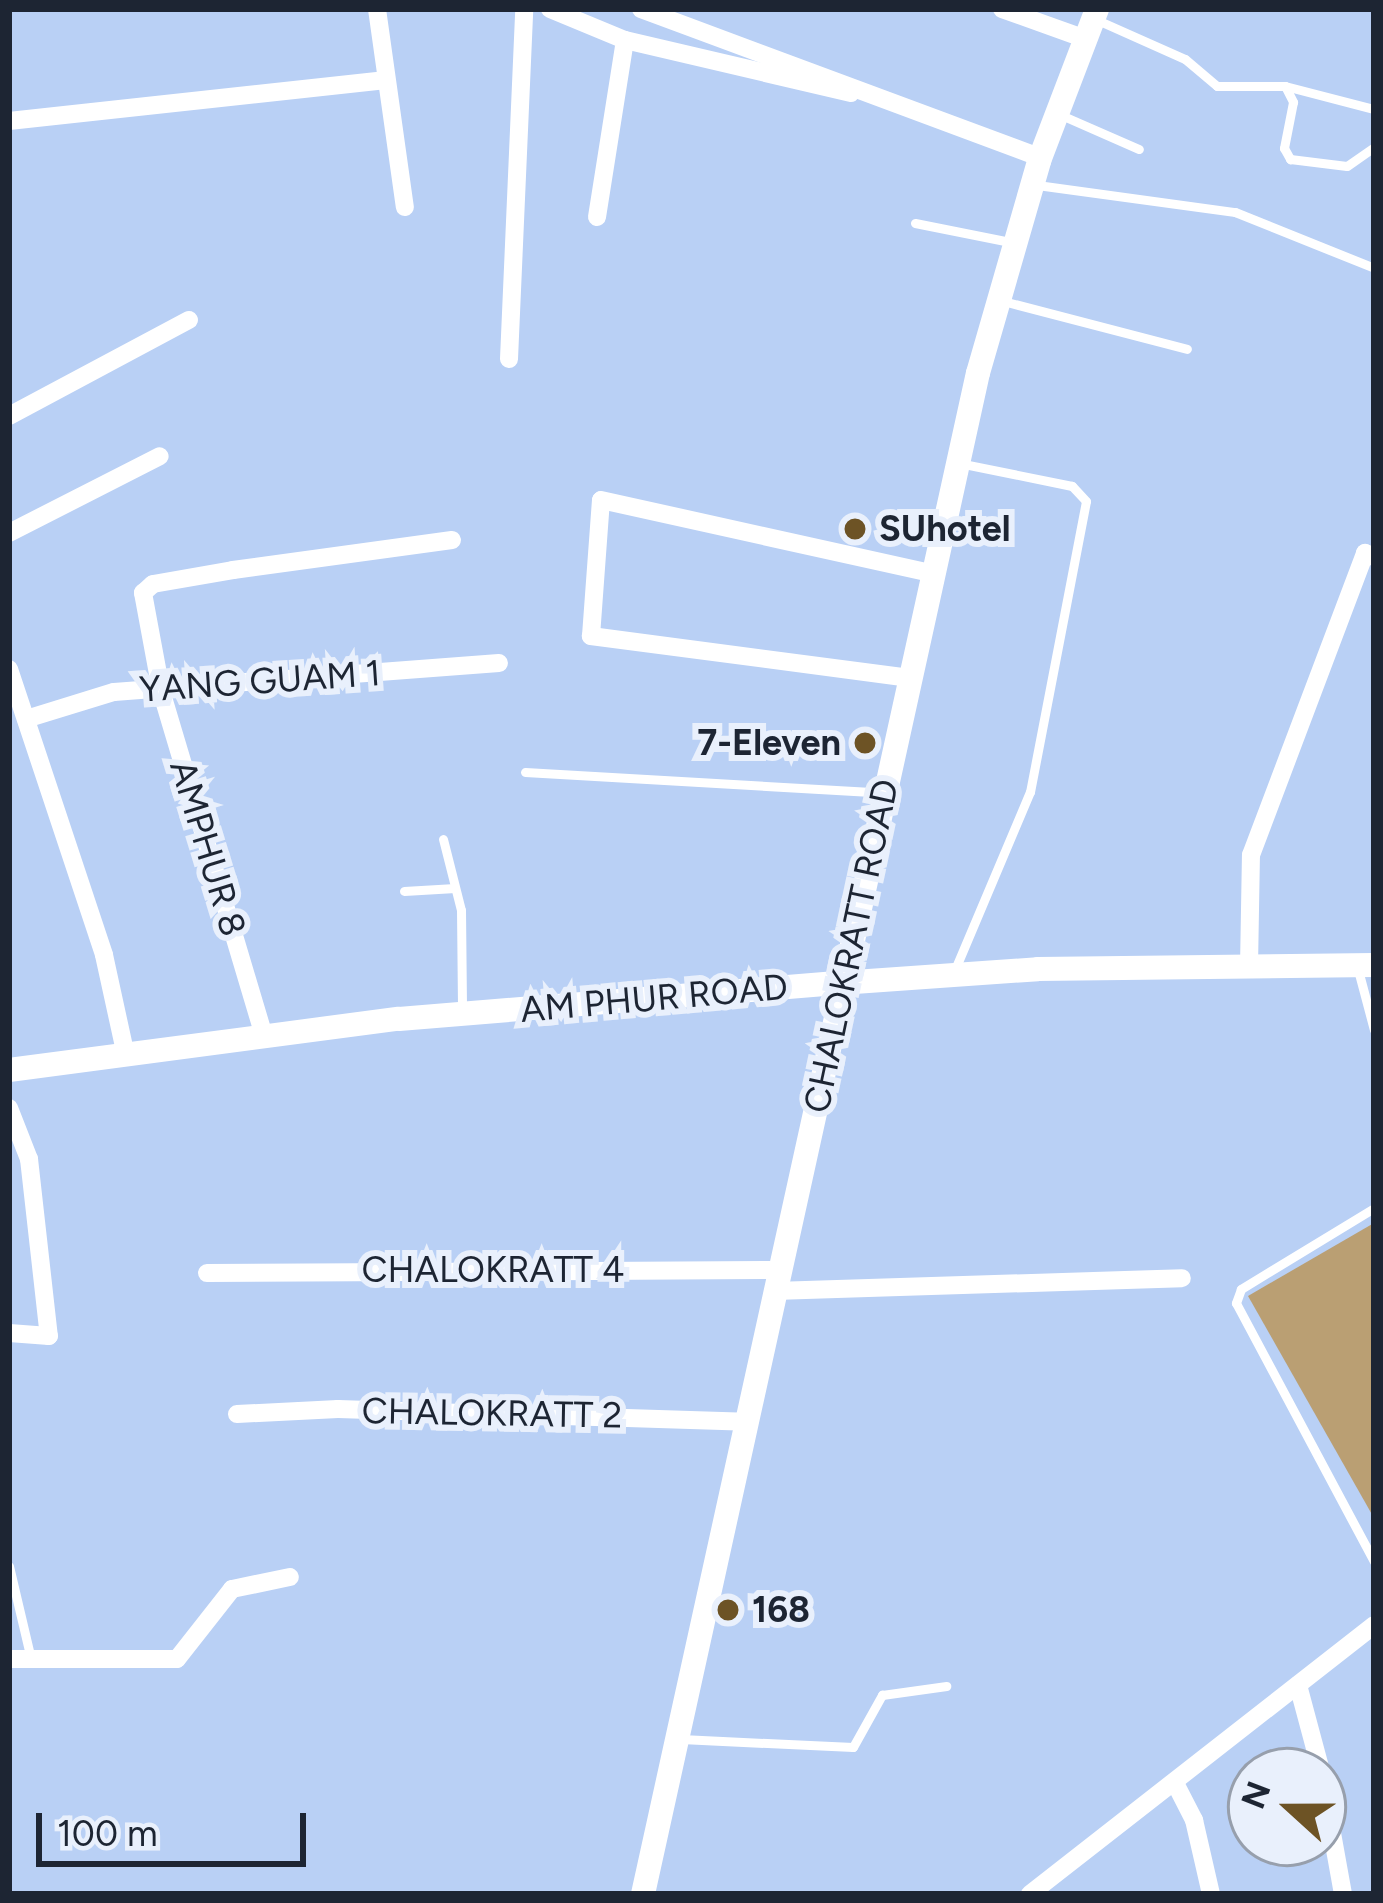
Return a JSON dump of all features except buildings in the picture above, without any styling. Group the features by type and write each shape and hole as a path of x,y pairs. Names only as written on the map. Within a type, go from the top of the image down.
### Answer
{"street":[{"path":"377,9 383,80 405,207"},
{"path":"508,359 524,9"},
{"path":"550,9 625,40 880,96"},
{"path":"641,9 1040,157"},
{"path":"1002,9 1092,22"},
{"name":"CHALOKRATT ROAD","path":"644,1894 840,983 997,299 1040,157 1092,22"},
{"path":"597,217 625,40"},
{"path":"9,121 383,80"},
{"path":"9,416 189,320"},
{"path":"9,533 160,456"},
{"path":"910,678 590,636 601,500 934,574"},
{"name":"AMPHUR 8","path":"264,1036 160,690 145,590 452,540"},
{"path":"1250,967 1251,855 1370,555"},
{"name":"YANG GUAM 1","path":"26,719 104,694 499,663"},
{"path":"9,669 104,955 126,1056"},
{"name":"AM PHUR ROAD","path":"9,1070 462,1014 952,974 1365,965"},
{"path":"9,1108 29,1159 49,1336 9,1333"},
{"name":"CHALOKRATT 4","path":"206,1273 777,1281 1182,1278"},
{"name":"CHALOKRATT 2","path":"237,1414 338,1409 746,1422"},
{"path":"9,1659 177,1659 232,1588 290,1577"},
{"path":"1030,1894 1374,1625"},
{"path":"1298,1685 1315,1747"},
{"path":"1175,1783 1194,1820 1210,1894"}],"lane":[{"path":"1092,22 1185,59 1217,86 1285,86 1374,109"},
{"path":"1285,86 1293,102 1284,148 1290,160 1346,166 1374,147"},
{"path":"1056,113 1139,149"},
{"path":"1032,184 1234,212 1374,268"},
{"path":"915,223 1015,243"},
{"path":"997,299 1187,349"},
{"path":"952,974 1025,809 1086,508 1072,486 959,463"},
{"path":"525,772 884,793"},
{"path":"442,839 455,888 462,1014"},
{"path":"404,891 455,888"},
{"path":"1365,965 1374,1030"},
{"path":"1374,1208 1241,1289 1236,1303 1374,1561"},
{"path":"9,1566 31,1659"},
{"path":"676,1738 854,1747 882,1695 946,1686"}],"shaded area":[{"path":"1374,1223 1374,1518 1248,1296"}],"place":[{"name":"SUhotel","path":"855,529"},
{"name":"7-Eleven","path":"865,743"},
{"name":"168","path":"728,1610"}]}
